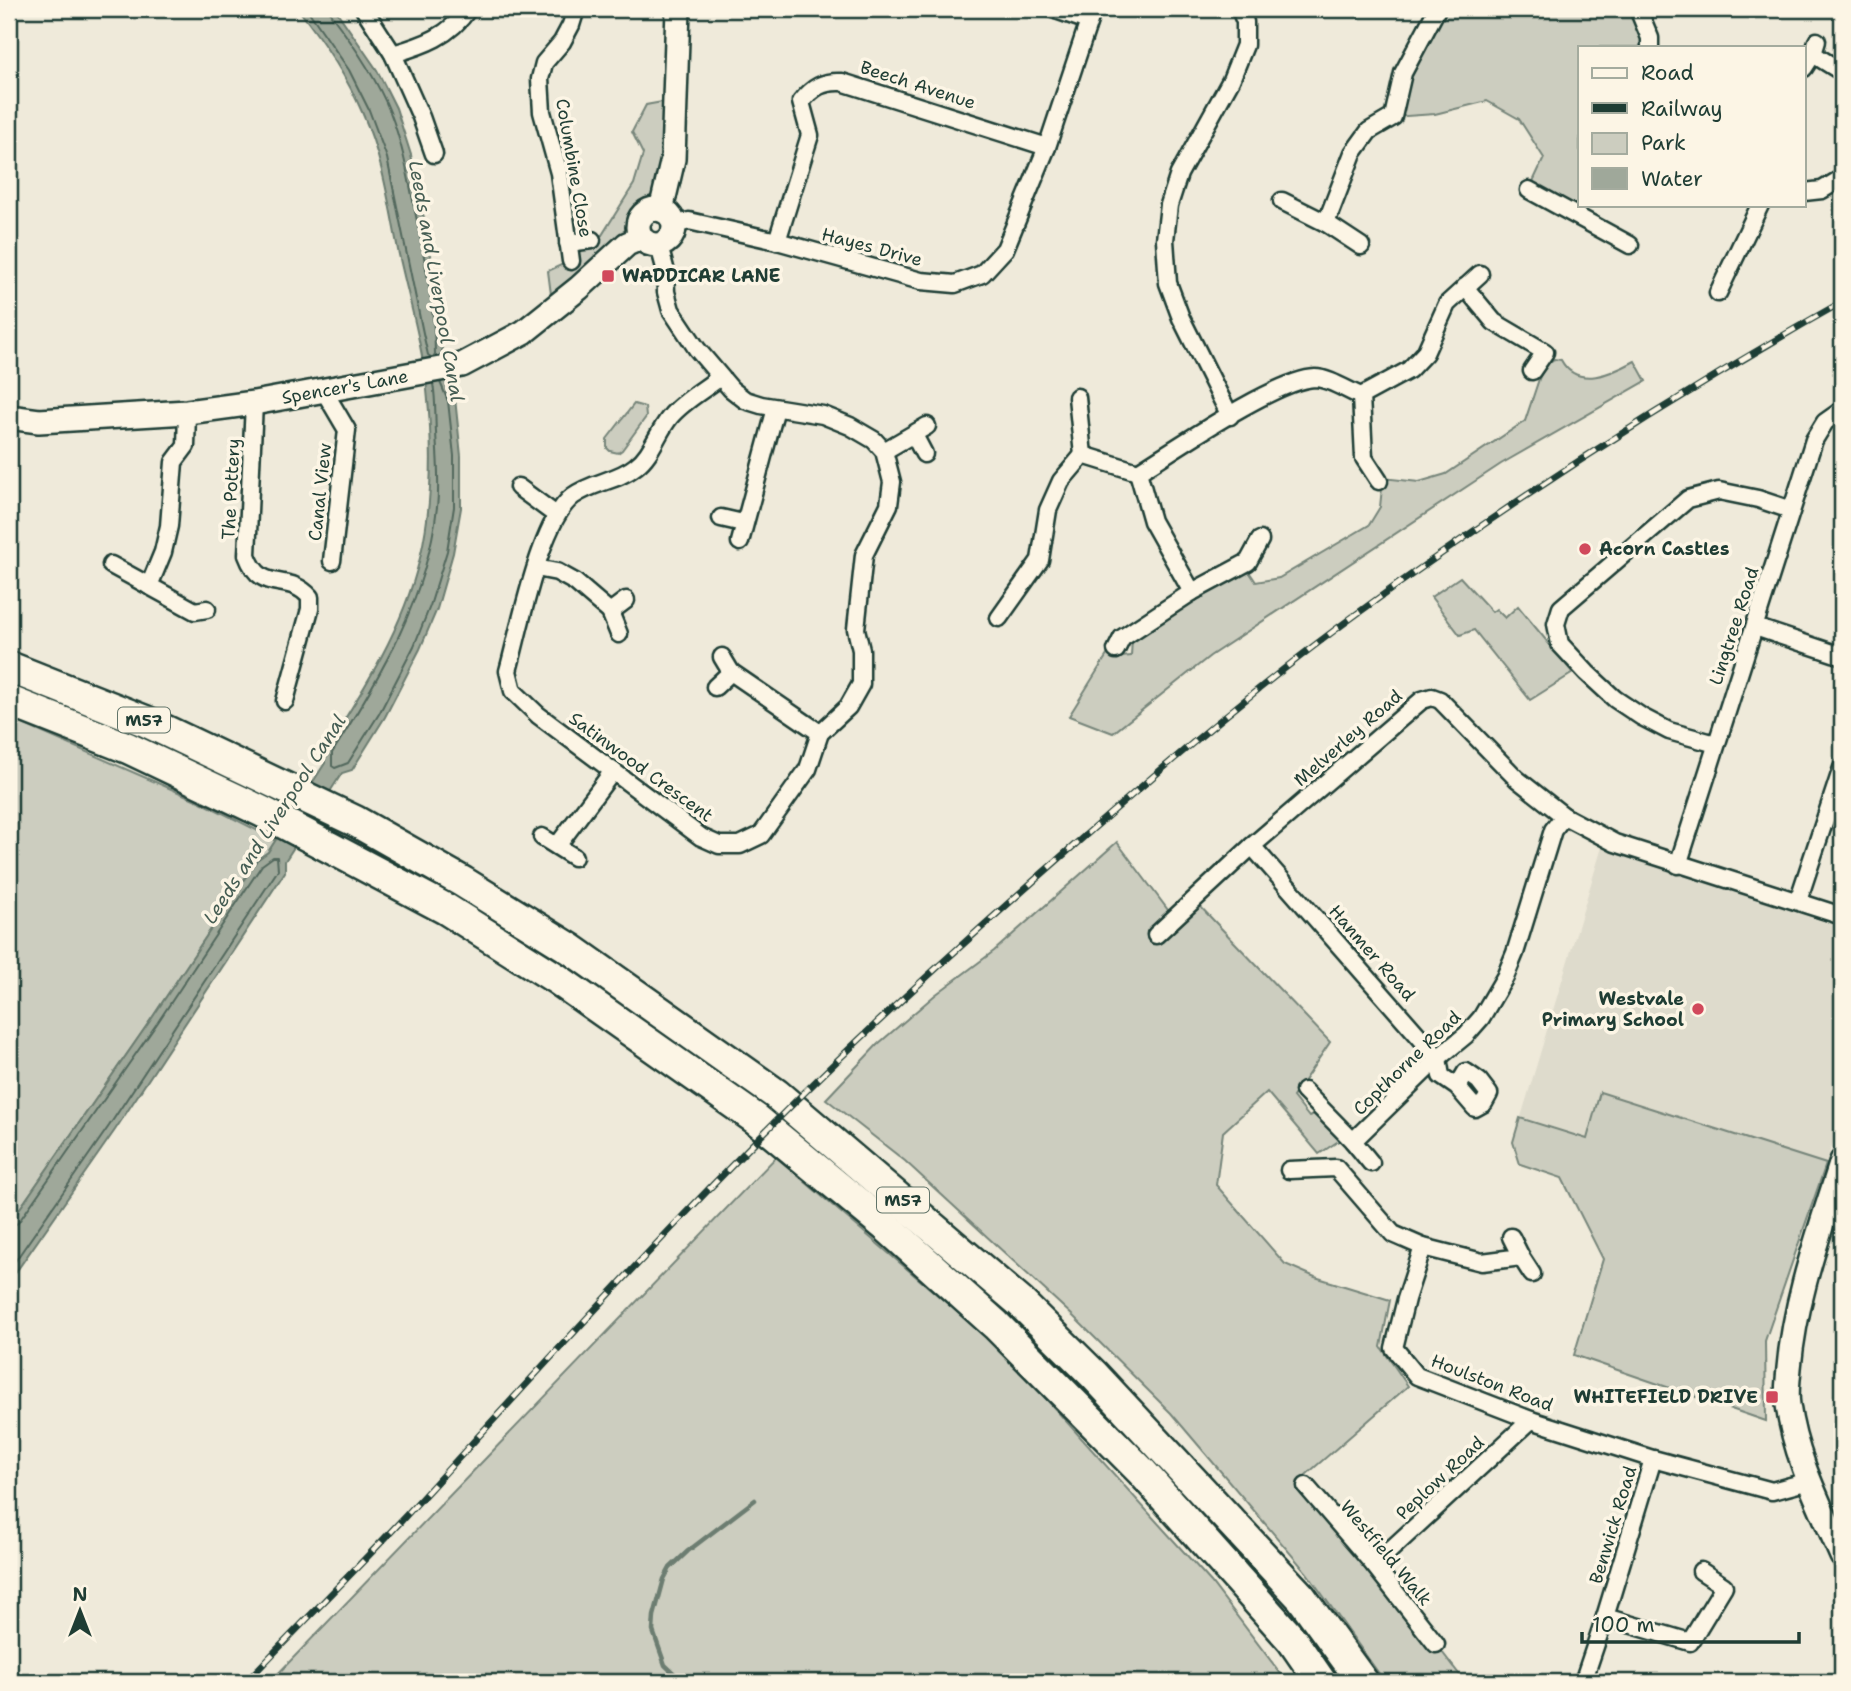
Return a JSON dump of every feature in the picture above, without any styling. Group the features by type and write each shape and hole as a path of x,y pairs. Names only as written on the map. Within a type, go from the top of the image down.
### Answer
{"highway":[{"name":"M57","path":"9,667 145,721 355,821 463,882 571,949 776,1094 1020,1301 1155,1438 1301,1597 1363,1682"},
{"name":"M57","path":"9,701 128,748 263,812 446,909 557,979 756,1119 888,1228 996,1325 1142,1472 1292,1640 1321,1682"}],"street":[{"path":"363,9 393,54 434,154"},
{"path":"393,54 422,45 446,33 468,9"},
{"name":"Columbine Close","path":"570,261 559,173 542,112 540,79 544,64 571,26 576,9"},
{"path":"650,242 671,239 668,217 673,159 678,9"},
{"path":"1053,9 1091,15"},
{"path":"1230,416 1181,318 1168,283 1166,240 1169,205 1179,174 1231,80 1245,45 1245,22 1240,9"},
{"path":"1326,223 1353,153 1370,131 1393,117 1403,73 1437,9"},
{"path":"1638,9 1650,38 1650,46"},
{"name":"Hayes Drive","path":"668,217 777,240 921,281 955,284 982,274 1005,249 1047,147 1091,15"},
{"path":"1811,55 1842,72"},
{"name":"Beech Avenue","path":"777,240 810,135 801,102 810,90 826,81 842,82 1047,147"},
{"path":"1806,192 1822,190 1842,177"},
{"path":"1529,190 1583,210 1630,245"},
{"path":"1282,201 1326,223 1361,246"},
{"path":"1718,293 1760,206"},
{"path":"668,217 650,209 640,218 638,225 666,268 666,292 671,310 720,377 745,400 832,419 874,440 884,451 920,431 924,454"},
{"path":"568,243 592,240"},
{"name":"Spencer's Lane","path":"9,417 39,421 187,412 254,403 462,365 524,332 579,288 627,244 650,242"},
{"path":"1361,396 1409,370 1425,354 1447,304 1480,274"},
{"path":"1465,287 1494,321 1545,352 1532,371"},
{"name":"Satinwood Crescent","path":"720,377 668,419 643,460 635,468 572,496 556,516 545,537 508,671 513,691 538,715 701,837 719,845 740,845 761,835 808,769 820,733 848,706 861,684 861,650 856,629 864,555 889,505 892,482 884,451"},
{"path":"1083,455 1138,472 1230,416 1294,382 1318,378 1361,396"},
{"name":"Canal View","path":"324,391 346,430 332,561"},
{"path":"1361,396 1364,458 1378,481"},
{"path":"999,618 1040,560 1048,510 1061,481 1083,455 1077,397"},
{"name":"The Pottery","path":"254,403 247,555 252,568 262,579 300,587 310,597 310,609 285,701"},
{"path":"740,542 776,408"},
{"name":"Lingtree Road","path":"1678,865 1814,440 1825,422 1842,410"},
{"path":"149,586 163,552 169,526 174,461 186,446 187,412"},
{"path":"1138,472 1152,521 1192,592"},
{"path":"518,487 556,516"},
{"path":"1716,744 1669,731 1615,699 1560,644 1556,624 1561,608 1688,499 1719,491 1758,499 1791,510"},
{"path":"721,518 743,523"},
{"path":"1116,650 1122,638 1192,592 1248,562 1260,540"},
{"path":"111,565 195,611 207,609"},
{"path":"536,568 557,572 575,582 610,612 620,634"},
{"path":"610,612 626,600"},
{"path":"1755,628 1842,656"},
{"path":"722,657 731,672 820,733"},
{"path":"715,687 731,672"},
{"name":"Melverley Road","path":"1156,935 1252,846 1422,699 1432,697 1440,699 1517,779 1564,816 1615,843 1842,916"},
{"path":"1798,901 1842,768"},
{"path":"557,846 613,771"},
{"name":"Copthorne Road","path":"1353,1141 1481,1018 1505,977 1525,923 1553,830 1564,816"},
{"path":"542,837 574,857"},
{"name":"Hanmer Road","path":"1252,846 1438,1058 1441,1076 1457,1087"},
{"name":"Copthorne Road","path":"1304,1091 1371,1163"},
{"path":"1842,1161 1836,1201 1798,1307 1791,1343 1787,1402 1809,1481 1842,1556"},
{"path":"1289,1170 1336,1168 1393,1234 1423,1247 1482,1262 1521,1257"},
{"path":"1511,1237 1532,1274"},
{"name":"Houlston Road","path":"1423,1247 1394,1348 1417,1377 1531,1420 1653,1459 1772,1491 1809,1481"},
{"name":"Peplow Road","path":"1374,1565 1531,1420"},
{"name":"Benwick Road","path":"1583,1682 1653,1459"},
{"name":"Westfield Walk","path":"1306,1486 1374,1565 1436,1644"},
{"path":"1605,1617 1690,1642 1724,1586 1701,1571"}],"shaded area":[{"name":"Westvale Primary School","path":"1602,847 1842,928 1842,1113 1826,1164 1600,1091 1587,1139 1521,1117"}],"green space":[{"path":"1437,9 1633,9 1649,46 1578,46 1578,206 1585,206 1580,216 1529,190 1544,158 1519,119 1487,101 1435,114 1393,117"},
{"path":"662,102 676,104 661,210 644,213 639,234 553,310 548,271 570,261 568,243 602,235 634,184 643,154 632,132 646,105"},
{"path":"1554,359 1561,360 1568,369 1586,377 1606,374 1635,361 1646,381 1501,464 1210,656 1113,733 1069,716 1107,655 1131,656 1132,639 1245,571 1250,573 1256,582 1279,578 1369,525 1380,507 1383,478 1419,482 1446,474 1525,421 1543,367"},
{"path":"634,404 645,407 646,417 622,450 618,453 610,451 607,448 607,439"},
{"path":"1460,577 1492,612 1496,609 1505,618 1518,606 1573,673 1530,700 1474,630 1460,635 1431,597"},
{"path":"9,718 201,802 276,840 268,852 257,860 152,1018 9,1224"},
{"path":"1117,842 1174,918 1194,900 1330,1042 1293,1097 1309,1117 1321,1109 1343,1138 1319,1154 1267,1092 1223,1132 1216,1185 1285,1264 1315,1277 1390,1300 1381,1347 1408,1386 1300,1480 1465,1682 1385,1682 1307,1573 1171,1413 1074,1317 905,1161 826,1099 878,1044 935,995 994,951"},
{"path":"1600,1092 1826,1164 1765,1341 1766,1421 1574,1355 1603,1259 1562,1178 1520,1164 1513,1142 1520,1118 1587,1139"},
{"path":"776,1157 1002,1350 1211,1582 1287,1682 270,1682"}],"water":[{"path":"298,9 335,9 377,70 396,108 411,155 429,243 448,388 455,398 461,456 461,508 453,553 437,609 385,717 352,770 342,773 285,861 285,872 115,1130 9,1282 9,1224 152,1018 257,860 268,852 325,763 324,752 367,683 392,634 413,584 420,558 431,475 427,390 384,180 375,146 356,98"}],"waterway":[{"path":"683,1682 665,1665 653,1631 654,1616 664,1579 670,1568 688,1551 755,1500"}],"railway":[{"path":"246,1682 401,1521 672,1227 784,1113 923,980 1134,793 1244,701 1416,571 1656,412 1842,302"}],"place":[{"name":"WADDICAR LANE","path":"608,276"},
{"name":"Acorn Castles","path":"1585,549"},
{"name":"Westvale Primary School","path":"1698,1009"},
{"name":"WHITEFIELD DRIVE","path":"1772,1397"}],"water label":[{"name":"Leeds and Liverpool Canal","path":"437,281"},
{"name":"Leeds and Liverpool Canal","path":"274,819"}]}
